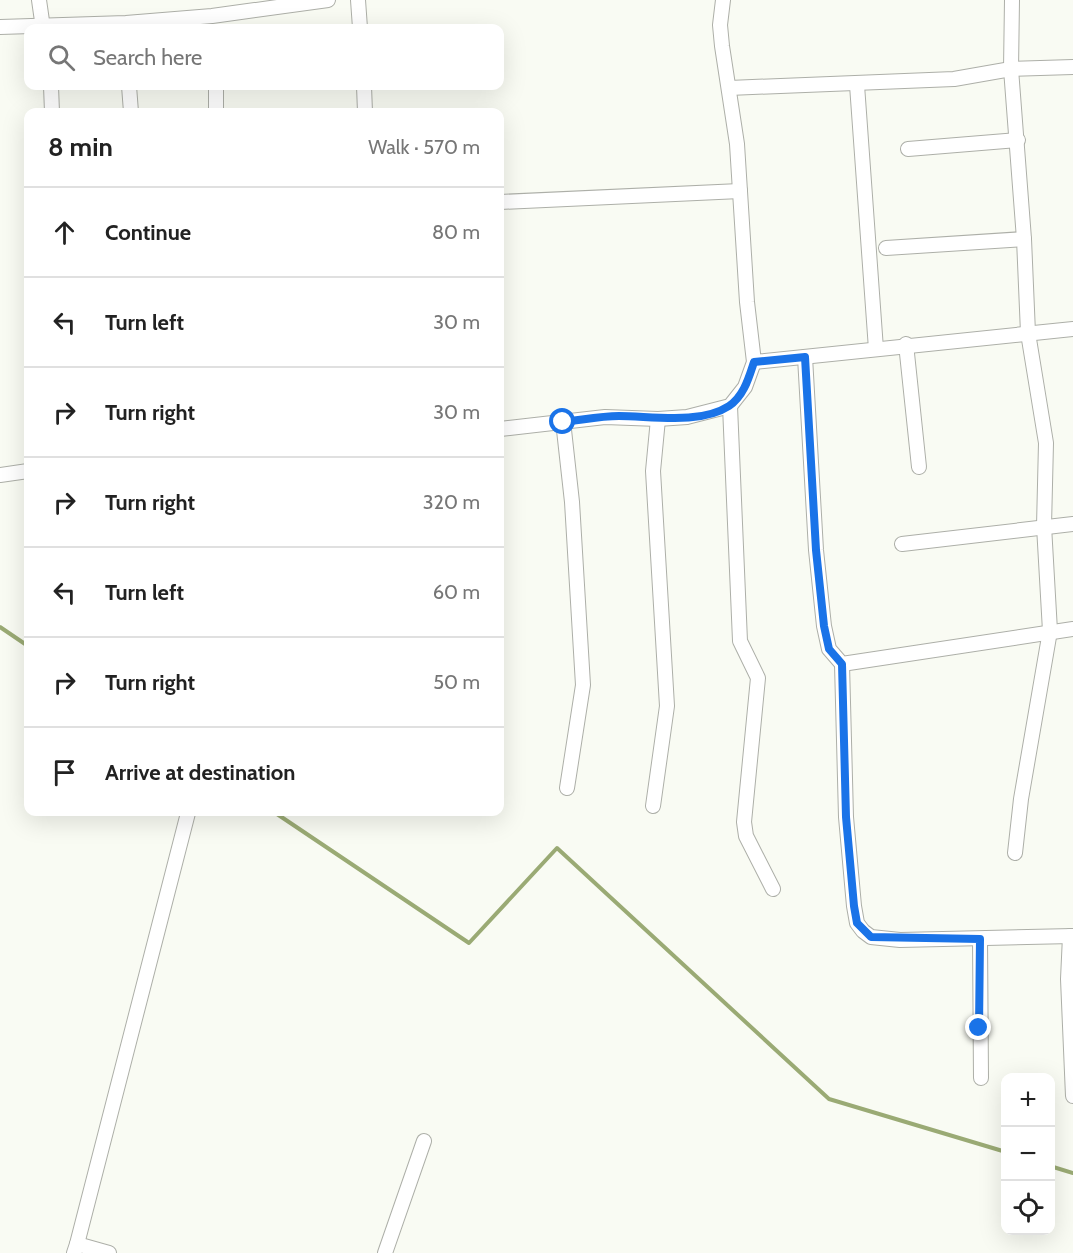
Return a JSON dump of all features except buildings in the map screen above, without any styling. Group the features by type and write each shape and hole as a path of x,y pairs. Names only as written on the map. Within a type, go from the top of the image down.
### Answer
{"street":[{"path":"39,0 43,24"},
{"path":"170,24 213,22 328,0"},
{"path":"358,0 360,24"},
{"path":"504,429 621,416 658,419 687,417 730,406 745,387 754,362 747,302 737,144 721,35 723,0"},
{"path":"1012,0 1011,69 1018,140 1028,333 1046,443 1044,526 1050,631 1021,799 1015,853"},
{"path":"0,27 24,27"},
{"path":"729,88 857,85 954,79 1011,69 1073,67"},
{"path":"857,85 876,349"},
{"path":"51,90 52,108"},
{"path":"129,90 131,108"},
{"path":"216,90 216,108"},
{"path":"364,90 365,108"},
{"path":"908,149 1018,140"},
{"path":"504,202 740,191"},
{"path":"886,248 1024,240"},
{"path":"754,362 906,344 1073,329"},
{"path":"906,344 919,466"},
{"path":"805,357 816,550 824,626 829,649 842,664 846,817 857,923 871,937 980,939 1071,936 1068,979 1073,1096"},
{"path":"730,406 740,641 758,678 744,822 746,836 773,889"},
{"path":"653,806 667,706 653,471 658,419"},
{"path":"563,422 573,502 584,685 567,788"},
{"path":"0,475 24,472"},
{"path":"902,544 1073,524"},
{"path":"842,664 1073,628"},
{"path":"109,1253 75,1248 187,816"},
{"path":"980,939 981,1078"},
{"path":"385,1253 424,1142"}],"waterway":[{"path":"0,627 24,643"},
{"path":"280,816 469,943 557,848 829,1099 1001,1151"},
{"path":"1055,1168 1073,1173"}],"route":[{"path":"563,422 621,416 658,419 687,417 720,410 730,406 738,397 745,387 754,362 805,357 816,550 824,626 829,649 842,664 846,817 857,923 871,937 900,940 980,939 979,1028"}]}
